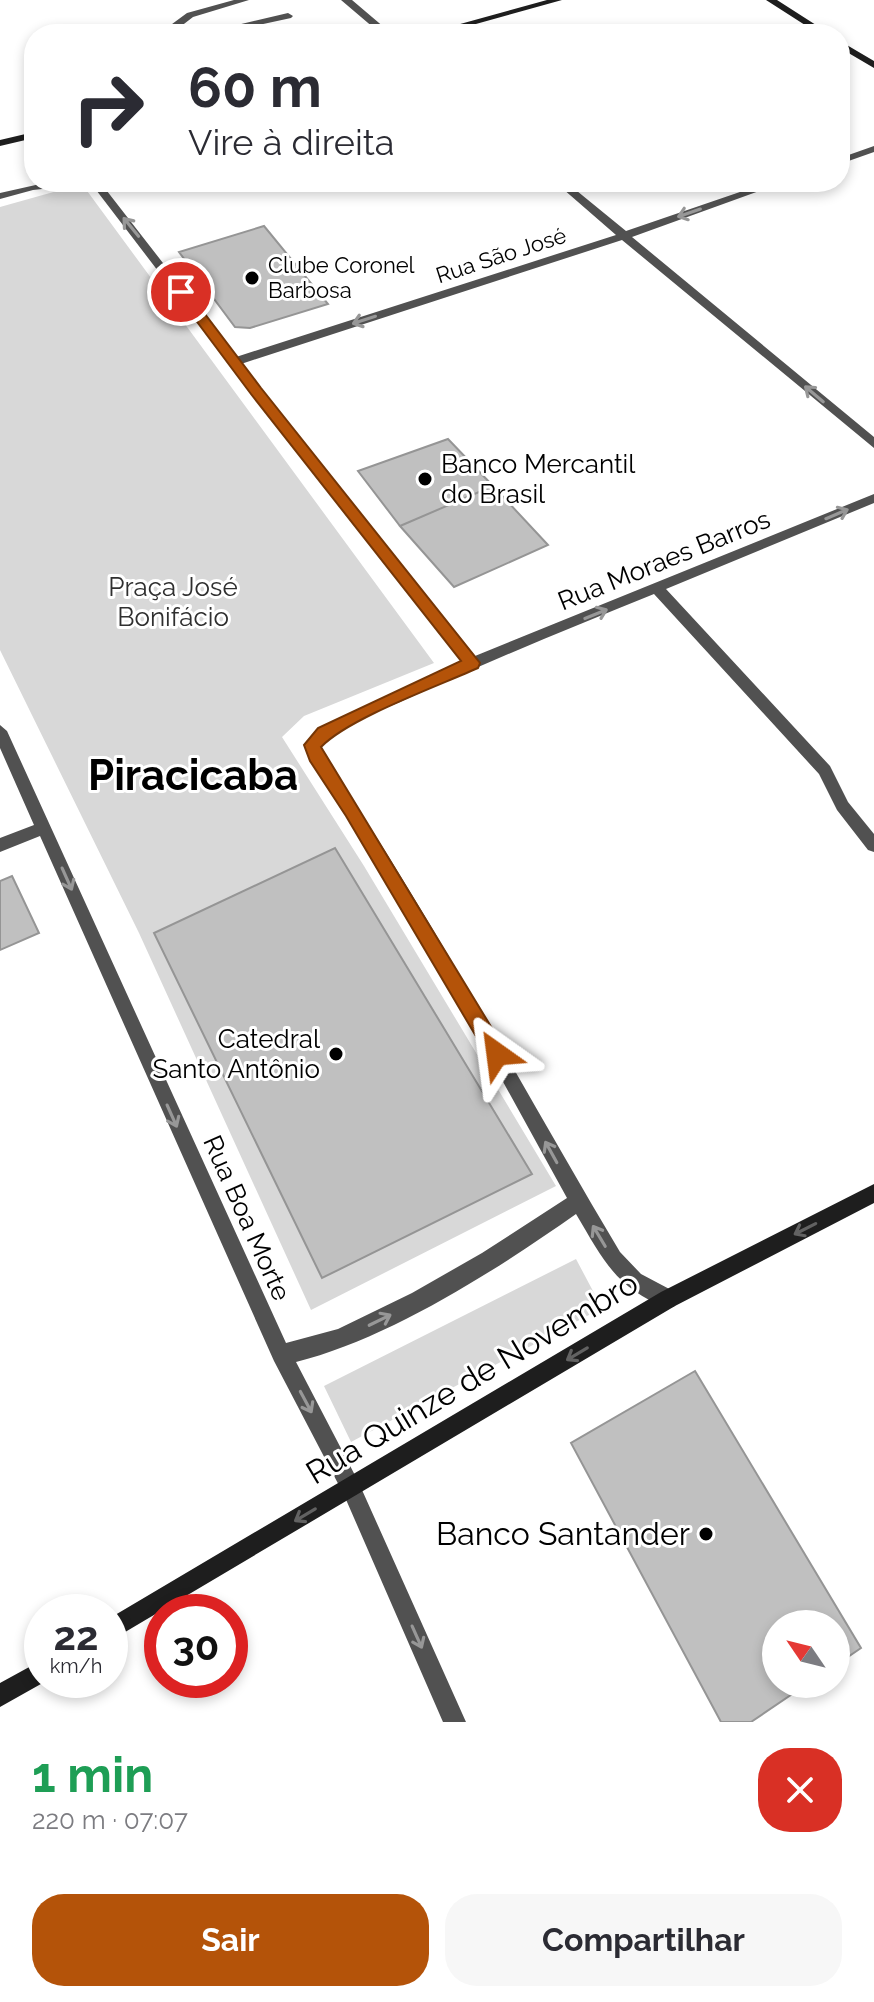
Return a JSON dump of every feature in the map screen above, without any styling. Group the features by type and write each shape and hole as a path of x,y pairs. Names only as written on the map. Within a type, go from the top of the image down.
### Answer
{"street":[{"path":"177,24 190,15 244,0"},
{"path":"346,0 375,24"},
{"path":"467,24 557,0"},
{"path":"771,0 809,24"},
{"path":"251,24 288,16"},
{"path":"850,50 874,65"},
{"path":"0,143 24,137"},
{"path":"850,157 874,149"},
{"path":"0,196 24,189"},
{"path":"103,192 472,663"},
{"path":"572,192 874,444"},
{"name":"Rua São José","path":"234,362 750,192"},
{"name":"Rua Moraes Barros","path":"579,1201 497,1054 352,811 316,757 312,745 324,733 363,713 472,663 874,498"},
{"path":"658,589 825,770 842,806 874,845"},
{"name":"Rua Boa Morte","path":"0,731 281,1354 351,1488 455,1722"},
{"path":"0,845 44,828"},
{"name":"Rua Quinze de Novembro","path":"128,1619 668,1299 874,1193"},
{"path":"281,1354 308,1350 435,1293 474,1272 579,1201 613,1259 634,1281 668,1299"},
{"path":"0,1696 24,1682"}],"green space":[{"name":"Praça José Bonifácio","path":"53,192 88,192 434,663 304,716 282,737 364,866 556,1186 311,1310 139,933 0,650 0,207"},
{"path":"576,1259 602,1308 351,1442 324,1386"}],"building":[{"name":"Clube Coronel Barbosa","path":"264,226 328,304 250,328 235,327 179,252"},
{"name":"Banco Mercantil do Brasil","path":"448,439 493,486 400,526 358,471"},
{"path":"493,486 548,545 454,587 400,526"},
{"name":"Catedral Santo Antônio","path":"335,848 532,1174 322,1278 154,933"},
{"path":"12,876 39,933 0,950 0,881"},
{"name":"Banco Santander","path":"695,1371 838,1610 762,1610 762,1698 786,1698 751,1722 721,1722 571,1443"},
{"name":"Banco Santander","path":"850,1630 861,1648 850,1655"}],"place":[{"name":"Clube Coronel Barbosa","path":"252,278"},
{"name":"Banco Mercantil do Brasil","path":"425,479"},
{"name":"Catedral Santo Antônio","path":"336,1054"},
{"name":"Banco Santander","path":"706,1534"}],"district":[{"name":"Piracicaba","path":"193,775"}],"route":[{"path":"181,292 472,663 363,713 324,733 312,745 316,757 352,811 497,1054"}]}
